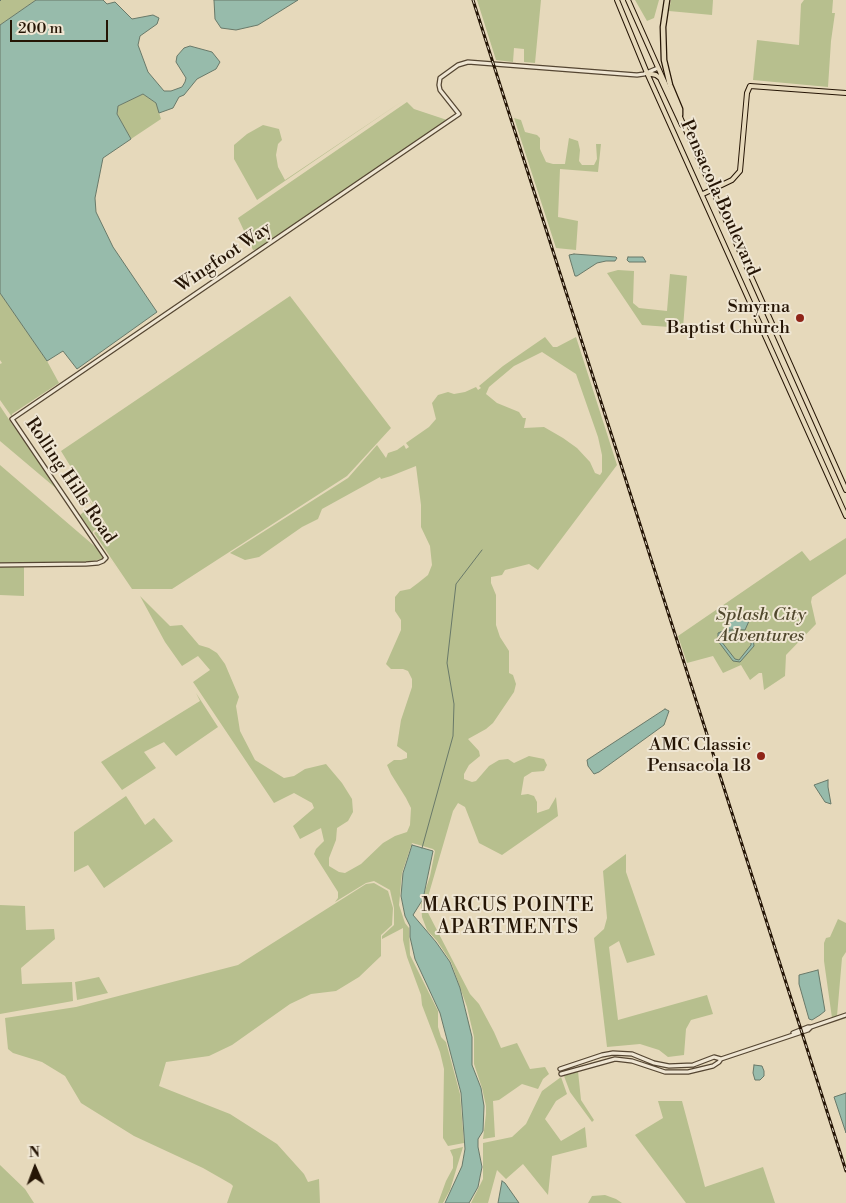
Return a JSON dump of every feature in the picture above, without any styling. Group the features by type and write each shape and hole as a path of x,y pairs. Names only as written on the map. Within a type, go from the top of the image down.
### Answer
{"highway":[{"path":"667,0 663,33 664,60 668,79 680,108 678,116"}],"main road":[{"name":"Pensacola Boulevard","path":"617,0 846,516"},
{"name":"Pensacola Boulevard","path":"628,0 846,490"},
{"path":"648,73 660,78 678,116 669,119"},
{"path":"703,194 731,181 740,171 747,93 750,86 846,94"},
{"path":"765,335 775,331"},
{"path":"783,375 793,370"},
{"path":"815,445 825,441"}],"street":[{"path":"452,120 452,106 440,90 440,78 458,65 468,62 637,75 648,73 658,68"},
{"name":"Wingfoot Way","path":"12,420 452,120 459,114 452,106"},
{"name":"Rolling Hills Road","path":"0,564 86,564 98,563 106,558 12,420"},
{"path":"561,1074 615,1059 632,1061 657,1071 688,1072 713,1066 721,1059 846,1015"},
{"path":"560,1069 602,1054 613,1053 632,1054 654,1063 669,1066 693,1065 714,1057 721,1059"}],"green space":[{"path":"0,0 36,0 0,25"},
{"path":"477,0 541,0 535,63 524,62 524,49 514,48 513,62 496,60"},
{"path":"635,0 659,0 654,18 647,21"},
{"path":"671,0 713,0 712,15 669,11"},
{"path":"804,0 833,0 832,13 835,13 828,87 753,80 757,40 799,45 801,4"},
{"path":"143,94 156,103 161,119 131,139 117,114 118,106"},
{"path":"404,100 257,200 234,159 234,145 247,134 263,125 279,129 282,140 278,144 276,155 278,167 285,180"},
{"path":"407,102 414,109 447,120 258,249 253,250 238,218"},
{"path":"514,118 521,120 525,132 537,135 540,138 540,149 546,162 565,164 569,138 578,141 580,150 579,161 582,165 594,165 597,159 596,144 601,144 598,172 560,169 558,217 578,221 576,250 556,248"},
{"path":"618,270 634,271 633,303 639,308 667,311 670,274 687,276 683,328 642,325 607,273"},
{"path":"0,293 47,361 59,383 12,414 12,417 0,400 0,364 2,363 0,360"},
{"path":"290,296 391,428 347,476 172,589 132,589 94,533 106,524 61,451"},
{"path":"545,337 553,347 557,347 576,337 617,465 538,570 529,564 505,570 502,575 491,577 491,583 496,595 496,625 500,637 509,651 509,673 513,675 516,684 514,692 493,723 468,739 479,751 480,756 469,765 464,774 464,779 472,782 476,781 489,766 499,760 508,759 514,763 529,756 544,759 547,765 544,771 532,772 524,777 521,795 528,794 534,796 537,802 537,813 549,809 556,797 558,816 502,855 479,843 465,807 458,803 453,811 425,907 470,994 479,1004 501,1048 517,1043 530,1069 545,1067 549,1074 543,1079 538,1089 522,1084 499,1100 493,1101 495,1137 483,1139 486,1106 474,1064 474,1037 467,1007 451,962 427,930 422,917 421,903 430,876 435,851 412,843 402,873 399,905 405,923 409,928 410,955 438,1011 438,1027 441,1037 446,1042 460,1094 464,1143 448,1146 443,1138 444,1069 440,1052 422,1005 421,995 407,957 403,940 403,928 382,939 382,936 394,925 394,908 390,890 374,881 366,883 335,902 338,898 338,892 314,854 324,841 321,828 300,839 293,826 314,808 312,803 294,793 274,803 193,682 210,670 198,656 182,666 165,642 140,596 170,626 182,625 199,645 217,653 225,664 239,697 236,706 240,731 255,760 284,778 294,776 305,769 326,764 342,783 352,799 353,812 348,821 337,828 336,840 329,858 329,866 345,873 361,864 383,843 407,832 410,825 411,808 387,765 394,760 407,758 407,753 397,746 401,720 412,687 412,679 408,671 391,669 386,664 401,630 401,620 395,611 395,597 400,591 410,589 428,575 432,565 430,546 421,527 421,505 416,466 391,476 381,479 380,477 322,509 318,519 302,527 259,557 245,560 230,553 348,478 377,445 386,458 388,453 404,445 406,449 409,447 406,443 429,427 436,419 432,403 438,395 448,392 454,394 465,392 476,387 478,390 481,388 479,386 503,366","holes":["542,352 576,374 598,437 602,455 602,472 600,475 595,473 590,462 577,448 563,438 544,427 524,428 526,418 523,418 519,412 497,403 486,394 489,387 514,366"]},
{"path":"0,406 10,421 58,490 0,441"},
{"path":"0,465 99,550 103,559 85,562 0,563"},
{"path":"83,490 105,524 93,531 93,534 80,515 92,505"},
{"name":"Splash City Adventures","path":"846,538 846,574 812,597 811,602 816,624 786,655 785,676 764,690 762,673 759,673 750,680 741,665 723,673 713,656 687,663 678,636 802,551 810,561"},
{"path":"0,566 24,566 24,596 0,595"},
{"path":"196,693 218,727 176,756 164,742 144,752 156,768 122,790 101,762 200,701"},
{"path":"126,796 145,825 154,818 173,841 104,888 88,865 74,872 74,832"},
{"path":"626,854 626,872 655,955 627,963 619,941 609,947 618,1020 707,995 713,1014 691,1020 686,1029 684,1055 668,1057 659,1050 640,1044 607,1047 594,938 604,929 607,918 603,871"},
{"path":"374,883 388,891 393,908 392,925 381,935 381,956 359,977 336,991 311,994 290,1004 232,1045 209,1056 166,1062 159,1086 230,1114 277,1144 304,1174 308,1182 319,1179 320,1203 227,1203 233,1186 231,1184 203,1168 134,1136 81,1103 65,1076 42,1062 13,1053 8,1049 5,1018 76,1007 238,965 366,884"},
{"path":"0,905 25,906 26,930 54,929 55,939 21,968 22,984 72,982 73,1001 0,1014"},
{"path":"838,919 846,923 846,952 842,958 837,1016 832,1018 824,961 824,943 826,938 830,937"},
{"path":"99,977 108,993 77,1000 75,982"},
{"path":"578,1071 581,1100 594,1120 592,1122 570,1092 564,1076"},
{"path":"561,1077 567,1094 556,1101 545,1119 561,1141 585,1127 587,1147 552,1156 548,1195 523,1164 506,1179 497,1170 488,1203 471,1203 483,1179 483,1143 512,1137 526,1124 542,1091"},
{"path":"658,1101 682,1101 705,1187 763,1167 775,1203 686,1203 635,1135 663,1118"},
{"path":"463,1147 450,1190 443,1203 438,1203 453,1168 453,1157 450,1150"},
{"path":"0,1165 25,1189 34,1203 0,1203"},
{"path":"605,1195 622,1203 588,1203 592,1196"}],"shaded area":[{"path":"36,0 103,0 107,4 115,2 132,19 153,15 159,18 157,24 140,36 138,45 148,72 164,91 171,91 182,87 185,82 186,78 176,62 177,56 184,48 190,46 212,52 220,62 216,69 197,79 184,95 179,97 173,108 159,113 156,103 143,94 118,106 117,114 131,139 103,158 95,198 96,212 113,247 157,312 77,369 63,351 47,361 0,293 0,25"},
{"path":"214,0 298,0 258,25 236,30 221,28 215,19"},
{"path":"569,255 617,258 615,261 597,263 575,276"},
{"path":"628,257 643,257 646,262 629,262 627,260"},
{"path":"742,613 749,621 745,630 726,629 725,625"},
{"path":"725,630 740,632 753,638 754,646 740,662 733,661 718,641 718,633","holes":["720,633 738,634 751,641 751,645 739,660 735,659 721,641"]},
{"path":"665,709 669,711 664,725 594,774 588,766 587,760"},
{"path":"828,780 831,804 825,802 814,785"},
{"path":"412,845 433,851 423,899 413,915 450,962 460,988 472,1037 472,1065 481,1088 484,1106 483,1131 478,1139 482,1167 478,1187 469,1203 445,1203 462,1166 465,1149 461,1093 440,1013 415,959 410,937 410,926 405,916 401,896 403,873"},
{"path":"818,970 825,1011 812,1020 809,1019 799,984 799,975"},
{"path":"754,1065 762,1066 764,1071 764,1076 760,1080 755,1080 753,1073"},
{"path":"846,1093 846,1133 834,1097"},
{"path":"502,1181 505,1183 519,1203 498,1203"}],"waterway":[{"path":"422,848 453,736 454,704 447,663 456,584 482,550"}],"railway":[{"path":"473,0 846,1171"}],"place":[{"name":"Smyrna Baptist Church","path":"800,318"},
{"name":"AMC Classic Pensacola 18","path":"761,756"}],"district":[{"name":"MARCUS POINTE APARTMENTS","path":"508,917"}]}
